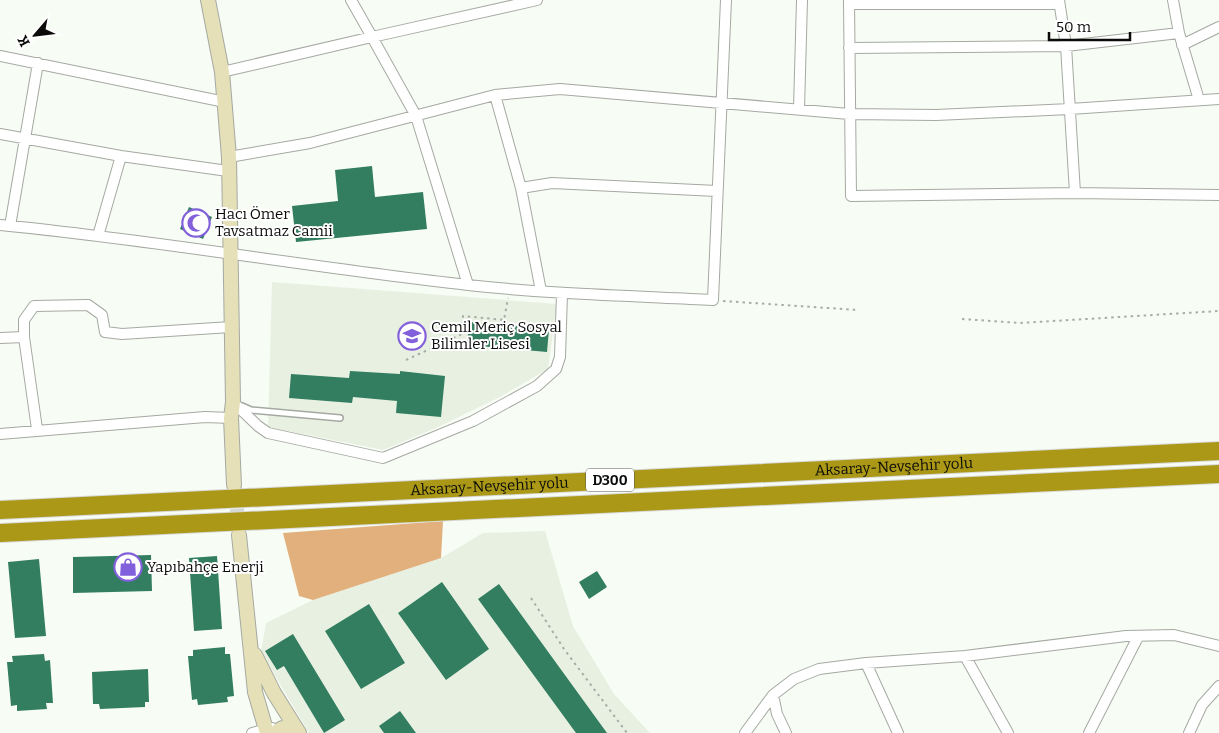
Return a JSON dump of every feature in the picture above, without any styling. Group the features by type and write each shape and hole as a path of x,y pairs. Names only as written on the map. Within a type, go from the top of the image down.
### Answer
{"highway":[{"name":"Aksaray-Nevşehir yolu","path":"0,510 1219,451"},
{"name":"Aksaray-Nevşehir yolu","path":"0,533 1219,474"}],"street":[{"path":"208,0 222,72 229,157 233,402 231,418 234,485"},
{"path":"351,0 416,116 468,285"},
{"path":"222,72 537,0"},
{"path":"38,63 26,138 5,226 98,236 468,285 541,292 713,300 726,0"},
{"path":"799,109 802,0"},
{"path":"1173,0 1182,45 1199,100"},
{"path":"1075,193 1066,46 1059,2 849,2 851,196 1075,193 1219,195"},
{"path":"1182,45 1219,27"},
{"path":"849,48 1066,46 1179,33"},
{"path":"0,56 225,102"},
{"path":"229,157 310,142 495,95 560,89 849,114 936,115 1070,110 1219,99"},
{"path":"495,95 521,188 541,292"},
{"path":"0,134 121,156 228,171"},
{"path":"98,236 121,156"},
{"path":"521,188 552,183 717,192"},
{"path":"233,402 268,433 383,458 473,421 537,386 556,369 560,357 562,292"},
{"path":"37,429 24,337 24,320 34,306 88,305 102,314 105,332 122,334 231,327"},
{"path":"0,338 24,337"},
{"path":"0,434 37,429 205,417 231,418"},
{"path":"0,542 19,532"},
{"path":"239,535 255,692 269,731 293,728 299,733"},
{"path":"745,733 773,695 794,679 819,669 866,663 965,656 1126,636 1174,636 1219,646"},
{"path":"1089,733 1138,636"},
{"path":"251,648 274,693 299,733"},
{"path":"965,656 1008,733"},
{"path":"866,663 898,733"},
{"path":"1189,733 1202,705 1219,686"},
{"path":"773,695 777,714 786,733"}],"lane":[{"path":"233,402 251,410 340,418"}],"path":[{"path":"406,360 462,334 463,316 504,320 509,289"},
{"path":"713,300 858,310"},
{"path":"962,319 1020,323 1219,311"},
{"path":"531,598 564,649 627,733"}],"shaded area":[{"name":"Cemil Meriç Sosyal Bilimler Lisesi","path":"272,282 557,304 548,369 500,397 436,428 383,450 268,427"},
{"path":"443,521 441,558 313,600 299,596 283,533"},
{"path":"545,531 573,626 614,694 650,733 309,733 261,652 266,623 313,600 441,558 483,533"}],"building":[{"path":"372,166 375,197 423,192 427,229 296,242 292,206 338,201 335,170"},
{"name":"Hacı Ömer Tavsatmaz Camii","path":"189,207 212,217 203,239 180,229"},
{"path":"469,322 549,329 547,352 467,345"},
{"path":"350,371 400,374 400,371 445,376 441,417 396,413 397,401 353,397 352,403 289,398 291,374 349,378"},
{"path":"151,555 152,591 73,593 73,557"},
{"path":"217,556 222,629 194,631 189,558"},
{"path":"39,559 46,636 15,638 8,562"},
{"path":"597,571 607,587 589,599 579,582"},
{"path":"442,582 489,649 446,680 398,613"},
{"path":"499,584 607,733 576,733 478,599"},
{"path":"369,604 405,663 361,689 325,631"},
{"path":"293,634 345,720 324,733 284,666 277,670 265,651"},
{"path":"225,647 225,654 230,654 234,696 227,697 228,702 198,705 197,699 192,700 188,656 193,656 193,650"},
{"path":"44,654 45,661 50,660 53,703 46,703 47,709 17,711 17,705 11,706 7,662 13,662 12,656"},
{"path":"148,669 149,702 145,702 145,707 100,709 99,704 93,704 92,672"},
{"path":"400,711 416,733 384,733 379,726"}],"tunnel":[{"path":"235,488 239,532"}],"place":[{"name":"Hacı Ömer Tavsatmaz Camii","path":"196,223"},
{"name":"Cemil Meriç Sosyal Bilimler Lisesi","path":"412,336"},
{"name":"Yapıbahçe Enerji","path":"128,567"}]}
